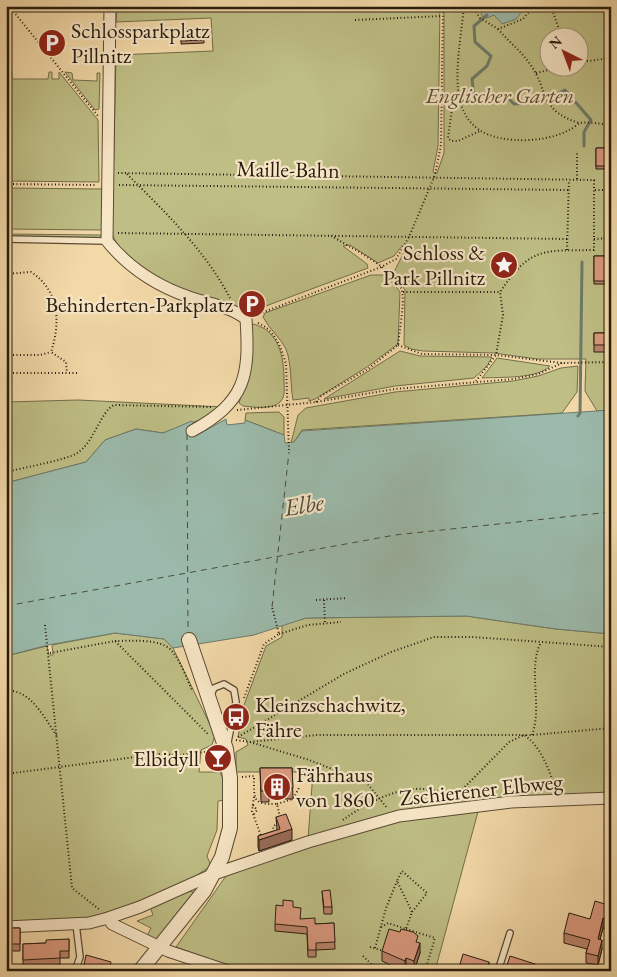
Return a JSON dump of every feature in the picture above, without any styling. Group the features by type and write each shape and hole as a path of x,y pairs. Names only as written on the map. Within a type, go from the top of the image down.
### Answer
{"street":[{"path":"110,6 107,237 123,259 163,285 242,316 248,348 244,372 237,394 228,407 213,420 192,431"},
{"path":"140,971 194,906 222,857 230,828 230,778 225,746 188,640"},
{"name":"Zschierener Elbweg","path":"6,927 76,924 108,918 140,907 214,874 317,839 399,816 463,806 611,798"},
{"path":"108,918 112,924 205,967 228,971"}],"lane":[{"path":"6,239 107,237"},
{"path":"209,699 214,688 224,684 234,690 236,702 225,746"},
{"path":"76,924 80,957 76,971"},
{"path":"498,971 510,934"}],"path":[{"path":"9,6 101,120"},
{"path":"242,316 381,267 396,259 409,237 434,178 441,145 442,6"},
{"path":"464,6 458,100 466,118 480,131 503,139 531,140 558,135 579,123"},
{"path":"472,6 483,21 498,29 536,73 542,93 547,101 563,115 584,124 611,124"},
{"path":"498,29 523,19 534,6"},
{"path":"552,6 559,28"},
{"path":"356,20 442,16"},
{"path":"590,61 611,58"},
{"path":"536,73 540,72"},
{"path":"458,100 452,109 448,138 451,142 458,141 480,131"},
{"path":"577,152 577,180"},
{"path":"107,179 127,174 594,180 594,250 542,251 521,264 500,292 503,315 496,355 476,381"},
{"path":"127,174 184,234 216,272 242,316 260,324 273,333 282,350 286,364 289,406 289,452"},
{"name":"Maille-Bahn","path":"6,184 107,179 139,185 570,190"},
{"path":"567,250 569,180"},
{"path":"594,190 611,190"},
{"path":"107,237 184,234 330,234 568,239"},
{"path":"316,402 321,396 368,369 398,345 403,292 394,278 381,267 330,234"},
{"path":"594,239 611,238"},
{"path":"6,274 31,272 48,286 55,304 56,324 51,352"},
{"path":"403,292 500,292"},
{"path":"398,345 422,354 496,355 562,363 611,362"},
{"path":"6,355 40,355 51,352 66,362 67,374"},
{"path":"6,472 77,454 100,426 109,408 114,405 228,407 234,410 289,406 395,389 514,379 538,374 562,363"},
{"path":"6,373 77,373"},
{"path":"316,600 347,598"},
{"path":"324,600 325,624"},
{"path":"272,607 279,632"},
{"path":"274,632 341,622"},
{"path":"45,625 50,653 72,888 108,918"},
{"path":"243,701 264,644 279,632"},
{"path":"225,746 258,723 344,674 391,652 434,637 472,637 611,647"},
{"path":"50,653 115,641 138,640 160,644 173,651 195,696"},
{"path":"115,641 212,739"},
{"path":"532,735 536,723 536,663 541,642"},
{"path":"6,691 16,690 29,698 58,737"},
{"path":"6,774 158,754 181,755 250,742 317,735 532,735 611,728"},
{"path":"225,746 236,730"},
{"path":"446,809 453,799 509,742 524,735"},
{"path":"524,735 531,740 545,760 560,800"},
{"path":"250,742 309,760 366,782 380,797 385,806 399,816"},
{"path":"254,776 253,805 257,810 254,814 262,837"},
{"path":"230,778 259,776"},
{"path":"254,797 262,805 277,804 294,799 299,788"},
{"path":"340,822 380,797 417,788 444,793 463,806"},
{"path":"274,832 273,827 281,819 277,804"},
{"path":"375,948 386,908 402,871 427,893 412,912 406,928"},
{"path":"398,881 412,912"},
{"path":"382,927 388,923 435,938 425,971"},
{"path":"370,947 384,951"},
{"path":"363,956 378,971"}],"green space":[{"name":"Englischer Garten","path":"117,6 440,6 438,146 433,172 437,173 444,153 444,6 611,6 611,410 597,411 585,391 586,359 537,359 494,353 423,351 411,349 404,345 405,290 394,272 407,246 402,246 394,256 378,263 350,245 343,246 367,264 368,268 263,307 251,302 239,307 186,291 149,274 134,262 121,249 112,234 116,55 213,51 211,18 116,22"},
{"path":"9,72 12,72 12,79 48,79 49,72 52,72 52,79 59,79 59,72 98,120 99,182 6,181 6,79 9,79"},
{"path":"65,72 72,73 73,80 97,81 97,73 100,73 99,109 95,110"},
{"path":"6,188 103,189 102,230 6,229"},
{"path":"6,234 102,235 102,238 6,237"},
{"path":"371,275 387,275 400,292 398,344 367,367 315,399 309,401 309,398 293,400 286,349 265,321 263,317 265,313"},
{"path":"253,324 269,332 274,338 281,354 284,371 284,394 282,400 277,405 252,407 243,406 239,403 252,361 251,326"},
{"path":"400,351 420,356 492,357 487,366 474,378 395,386 324,399"},
{"path":"497,358 550,366 537,373 528,375 482,378"},
{"path":"578,366 577,392 562,413 302,430 294,442 291,443 298,415 306,408 395,392 513,381 538,376 561,368"},
{"path":"78,400 224,407 202,419 163,433 136,429 105,440 86,462 6,483 6,402"},
{"path":"279,412 284,417 284,435 245,420 246,413"},
{"path":"466,616 556,629 611,634 611,795 479,808 435,971 244,971 176,947 226,876 229,868 308,839 313,772 236,772 236,752 248,745 246,739 238,737 244,705 266,646 282,637 282,625 306,618"},
{"path":"115,633 165,639 173,648 215,735 212,745 201,750 199,772 220,772 224,781 226,800 218,801 217,830 207,856 211,866 185,883 102,917 6,923 6,656 47,646 49,655 53,655 52,645"},
{"path":"190,891 193,892 193,898 160,938 154,940 147,936 151,928 137,921 153,915 150,907"}],"water":[{"path":"486,6 526,6 516,19 502,24 494,15 487,18 483,17 481,14"},
{"name":"Elbe","path":"611,410 611,634 556,629 466,616 306,618 254,635 173,648 164,639 115,633 48,645 6,656 6,483 86,462 105,440 136,429 163,433 192,421 199,434 226,419 227,425 245,423 245,420 284,435 285,443 294,442 302,431"}],"building":[{"path":"204,28 204,40 181,41 181,29"},
{"path":"596,148 611,148 611,166 596,166"},
{"path":"594,256 611,256 610,281 594,281"},
{"path":"594,333 608,333 608,345 594,345"},
{"path":"260,768 292,768 293,788 285,789 285,786 269,786 269,791 261,791"},
{"path":"286,814 292,829 259,840 258,836 280,829 276,817"},
{"path":"330,890 332,907 324,907 322,891"},
{"path":"283,900 293,901 293,907 301,908 300,919 315,918 315,924 334,923 335,942 316,943 316,950 308,950 307,927 275,924 276,905 283,906"},
{"path":"595,901 611,906 607,919 603,918 598,939 602,940 598,956 586,953 590,940 564,933 569,913 590,919"},
{"path":"8,928 20,928 20,944 8,944"},
{"path":"389,929 400,932 401,929 413,932 418,936 416,942 420,943 414,961 406,958 405,961 382,951"},
{"path":"69,939 69,951 60,951 60,958 23,960 23,944"},
{"path":"463,954 489,962 486,971 458,971"},
{"path":"86,955 111,962 109,971 88,971 89,966 84,965"},
{"path":"510,956 535,964 533,971 505,971"},
{"path":"176,966 181,971 172,971"}],"waterway":[{"path":"487,15 474,26 475,42 491,56 487,66 472,79 474,98 479,101 494,98 499,100 506,96 514,104 519,104 556,95 565,90 591,120 584,132 584,146"},
{"path":"578,416 580,413 582,262"}],"ferry route":[{"path":"187,434 188,634"},
{"path":"272,607 289,452"},
{"path":"6,606 395,535 611,512"}],"place":[{"name":"Schlossparkplatz Pillnitz","path":"52,43"},
{"name":"Schloss & Park Pillnitz","path":"504,265"},
{"name":"Behinderten-Parkplatz","path":"252,304"},
{"name":"Kleinzschachwitz, Fähre","path":"236,717"},
{"name":"Elbidyll","path":"218,758"},
{"name":"Fährhaus von 1860","path":"277,787"}]}
